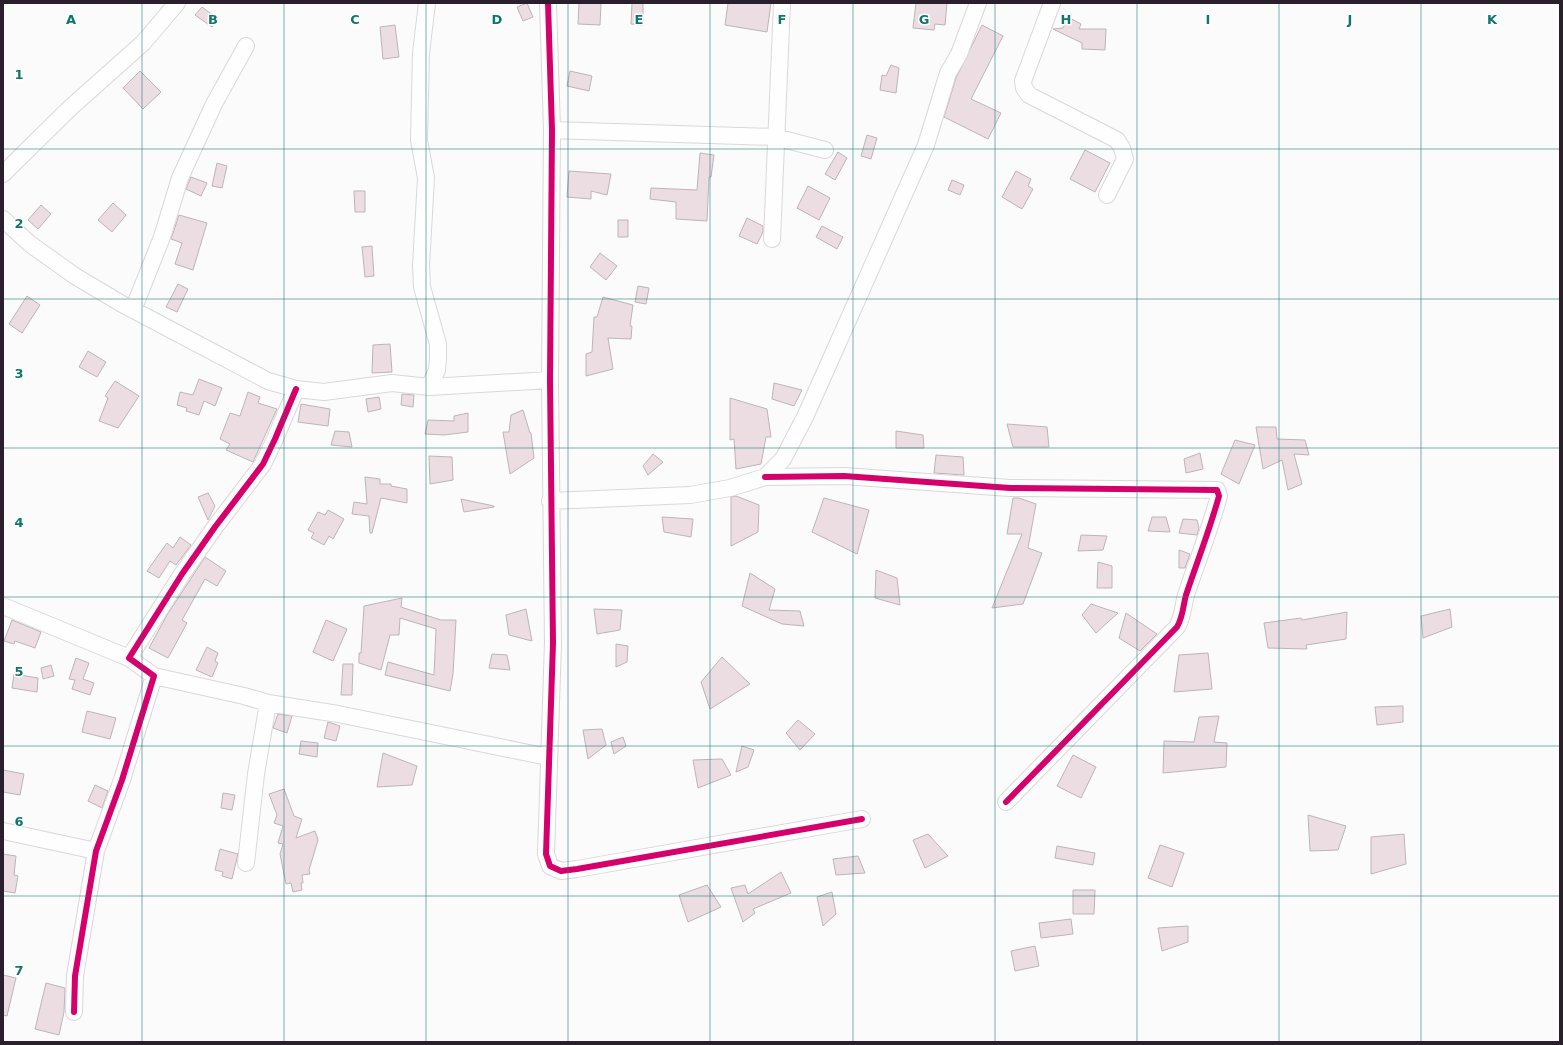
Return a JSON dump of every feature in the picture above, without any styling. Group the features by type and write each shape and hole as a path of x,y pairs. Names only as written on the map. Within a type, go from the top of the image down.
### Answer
{"street":[{"path":"3,174 70,108 143,43 177,3"},
{"path":"427,3 421,60 419,140 426,178 421,265 422,287 438,344 436,370 429,387"},
{"path":"548,3 552,130 550,500 553,643 548,757 546,854 550,866 561,871 862,819"},
{"path":"772,239 775,137 782,3"},
{"path":"765,477 783,459 806,417 926,145 948,73 958,54 978,3"},
{"path":"1052,3 1023,81 1024,88 1029,95 1116,140 1125,159 1107,195"},
{"path":"133,310 162,237 180,178 214,104 246,46"},
{"path":"552,130 775,137 825,150"},
{"path":"3,219 30,244 75,276 133,310 268,381 296,388 324,392 392,383 429,387 550,380"},
{"path":"129,658 190,562 263,464 296,388"},
{"path":"550,500 690,495 730,488 765,477 844,476 1010,488 1216,490 1219,496 1210,529 1186,597 1182,618 1177,627 1006,802"},
{"path":"4,611 129,658 154,676 244,696 268,704 338,714 548,757"},
{"path":"74,1012 75,976 96,851 122,780 154,676"},
{"path":"246,863 256,774 268,704"},
{"path":"3,831 96,851"}],"building":[{"path":"527,3 533,17 523,21 517,7"},
{"path":"579,3 601,3 600,25 578,24"},
{"path":"632,3 643,3 643,25 631,24"},
{"path":"728,3 771,3 767,32 725,25"},
{"path":"916,3 947,3 945,25 935,24 934,30 913,28"},
{"path":"202,7 218,19 212,27 195,15"},
{"path":"1068,17 1081,24 1079,29 1106,29 1105,50 1082,49 1082,43 1053,29 1063,28"},
{"path":"395,25 399,57 383,59 380,27"},
{"path":"982,25 1003,36 971,99 1001,113 988,139 944,117 956,78"},
{"path":"891,65 899,68 896,93 880,90 882,75 886,76"},
{"path":"140,71 161,92 143,109 123,88"},
{"path":"570,71 592,76 589,91 567,86"},
{"path":"867,135 877,138 871,159 861,156"},
{"path":"1085,150 1110,163 1095,192 1070,179"},
{"path":"838,152 847,158 835,180 825,174"},
{"path":"700,153 714,155 711,177 709,177 707,221 676,219 676,202 650,199 651,188 697,190"},
{"path":"217,163 227,166 222,188 212,186"},
{"path":"569,171 611,174 607,195 591,191 591,199 567,197"},
{"path":"1016,171 1031,179 1028,186 1033,189 1022,209 1002,197"},
{"path":"191,177 207,183 201,196 186,189"},
{"path":"952,180 964,185 960,195 948,190"},
{"path":"808,186 830,198 819,220 797,208"},
{"path":"354,191 365,191 365,212 355,212"},
{"path":"113,203 126,215 112,232 98,220"},
{"path":"41,205 51,214 38,229 28,220"},
{"path":"179,215 207,223 193,270 175,264 182,243 171,239"},
{"path":"747,218 763,226 763,232 757,244 739,236"},
{"path":"618,220 628,220 628,237 618,237"},
{"path":"822,226 843,237 837,249 816,237"},
{"path":"372,246 374,276 365,277 362,247"},
{"path":"600,253 617,266 606,280 590,267"},
{"path":"178,284 188,289 177,312 166,307"},
{"path":"638,286 649,288 646,304 635,302"},
{"path":"27,296 40,305 22,333 9,324"},
{"path":"603,297 633,305 630,326 632,326 631,339 608,338 613,369 586,376 586,354 592,352 594,317 597,317"},
{"path":"390,344 392,372 372,373 373,345"},
{"path":"88,351 106,362 97,377 79,367"},
{"path":"199,379 222,388 215,406 204,401 199,415 186,411 187,408 177,405 180,392 193,395"},
{"path":"115,381 139,396 118,428 99,421 108,398 105,396"},
{"path":"774,383 802,390 794,406 772,399"},
{"path":"248,392 260,397 258,403 277,409 253,462 226,450 230,444 220,439 230,413 240,416"},
{"path":"402,394 414,395 413,407 401,405"},
{"path":"379,397 381,409 368,412 366,399"},
{"path":"730,398 767,409 771,437 766,437 761,464 736,469 734,439 730,440"},
{"path":"301,404 330,409 328,426 298,422"},
{"path":"523,410 531,433 534,458 510,474 503,432 509,432 511,415"},
{"path":"468,413 468,432 444,435 425,434 428,420 454,421 454,416"},
{"path":"1007,424 1047,427 1049,447 1013,447"},
{"path":"1256,427 1276,427 1277,439 1305,440 1309,455 1294,454 1302,484 1288,490 1282,460 1263,469"},
{"path":"335,431 349,432 352,447 331,445"},
{"path":"896,431 923,435 924,448 896,448"},
{"path":"1235,440 1255,445 1239,484 1221,474"},
{"path":"1200,453 1203,469 1186,473 1184,459"},
{"path":"653,454 663,462 648,475 643,466"},
{"path":"936,455 963,457 964,475 934,473"},
{"path":"429,456 452,457 453,480 430,484"},
{"path":"365,477 380,479 380,484 391,484 391,486 407,489 407,503 381,498 372,533 370,533 369,516 352,514 354,502 367,504"},
{"path":"208,493 215,506 208,520 198,497"},
{"path":"736,496 759,505 758,532 731,546 731,497"},
{"path":"824,498 869,510 857,554 812,532"},
{"path":"1013,498 1019,498 1036,504 1028,548 1042,553 1023,604 992,608 1022,534 1007,534"},
{"path":"461,499 494,506 494,507 464,512"},
{"path":"328,510 344,519 333,539 329,536 324,545 311,538 314,533 308,530 318,512 325,515"},
{"path":"662,517 693,519 691,537 664,532"},
{"path":"1152,517 1166,517 1170,532 1148,531"},
{"path":"1183,519 1197,520 1199,528 1197,535 1179,533"},
{"path":"1081,535 1107,536 1103,550 1078,551"},
{"path":"180,537 191,545 176,565 170,561 159,578 147,571 167,543 173,548"},
{"path":"1179,550 1190,554 1185,568 1179,568"},
{"path":"205,557 226,571 217,586 205,579 182,620 187,623 168,658 149,648 167,615"},
{"path":"1098,562 1112,566 1112,588 1097,588"},
{"path":"876,570 897,578 900,605 875,598"},
{"path":"750,573 775,589 769,610 800,611 804,626 782,624 742,606"},
{"path":"402,598 401,607 441,620 456,620 453,674 450,691 385,675 388,662 434,675 436,629 400,618 399,635 390,635 381,670 359,663 364,606"},
{"path":"1091,604 1118,613 1096,633 1082,615"},
{"path":"526,609 532,641 509,635 506,615"},
{"path":"594,609 622,610 620,630 597,634"},
{"path":"1450,609 1452,627 1423,638 1421,616"},
{"path":"1347,612 1346,639 1306,645 1307,649 1268,648 1264,623 1301,618 1302,620"},
{"path":"1126,613 1157,634 1140,651 1119,638"},
{"path":"12,620 41,632 35,648 15,641 14,644 4,641"},
{"path":"326,620 347,629 333,661 313,652"},
{"path":"616,644 628,646 627,662 616,667"},
{"path":"207,647 218,653 215,661 218,663 212,677 196,670"},
{"path":"1208,653 1212,689 1174,692 1179,655"},
{"path":"492,654 507,655 510,670 489,668"},
{"path":"722,657 750,684 710,709 701,682"},
{"path":"76,658 89,663 83,679 94,683 90,695 72,689 75,680 69,679"},
{"path":"343,664 353,664 352,695 341,695"},
{"path":"51,665 54,676 43,679 41,668"},
{"path":"14,674 38,678 37,692 12,688"},
{"path":"1403,706 1403,722 1377,725 1375,707"},
{"path":"87,711 116,718 110,739 82,732"},
{"path":"278,714 292,716 287,733 273,728"},
{"path":"1219,716 1214,742 1227,743 1226,767 1163,773 1164,741 1194,742 1199,717"},
{"path":"798,720 815,734 800,750 786,733"},
{"path":"328,722 340,726 336,741 324,738"},
{"path":"602,729 606,745 588,759 583,730"},
{"path":"623,737 626,746 614,754 611,742"},
{"path":"301,741 318,743 317,757 299,754"},
{"path":"742,746 754,750 748,767 736,772"},
{"path":"383,753 417,766 412,785 377,787"},
{"path":"1073,755 1096,767 1081,798 1057,786"},
{"path":"722,759 731,775 698,788 693,760"},
{"path":"3,770 24,774 20,795 3,792"},
{"path":"95,785 108,791 102,808 88,801"},
{"path":"284,789 294,816 302,819 296,838 315,831 318,840 309,870 310,874 302,875 302,890 293,892 291,883 286,884 280,854 283,844 278,843 283,826 274,823 277,815 269,794"},
{"path":"223,793 235,795 232,810 221,808"},
{"path":"1308,815 1346,826 1338,850 1310,851"},
{"path":"928,834 948,856 925,868 913,840"},
{"path":"1404,834 1406,864 1371,874 1371,837"},
{"path":"1160,845 1184,853 1172,887 1148,878"},
{"path":"1057,846 1095,853 1093,865 1055,858"},
{"path":"220,849 238,854 232,879 222,876 223,872 215,870"},
{"path":"3,854 16,856 14,875 18,876 15,893 3,891"},
{"path":"858,856 865,873 836,875 833,859"},
{"path":"781,872 791,893 753,909 755,913 743,922 731,888 745,885 748,894"},
{"path":"707,885 721,907 688,922 679,895"},
{"path":"1073,890 1095,890 1094,914 1073,914"},
{"path":"832,892 836,914 823,926 817,897"},
{"path":"1071,919 1073,934 1041,938 1039,923"},
{"path":"1188,926 1188,942 1162,951 1158,928"},
{"path":"1035,946 1039,966 1015,971 1011,951"},
{"path":"3,975 16,978 7,1016 3,1015"},
{"path":"46,983 65,988 64,1012 59,1035 35,1029"}],"cycle path":[{"path":"548,3 552,130 550,380 553,643 546,854 550,866 561,871 577,869 862,819"},
{"path":"74,1012 75,976 96,851 122,780 154,676 129,658 182,574 215,527 263,464 296,389"},
{"path":"765,477 844,476 1010,488 1217,490 1219,496 1177,627 1006,802"}]}
